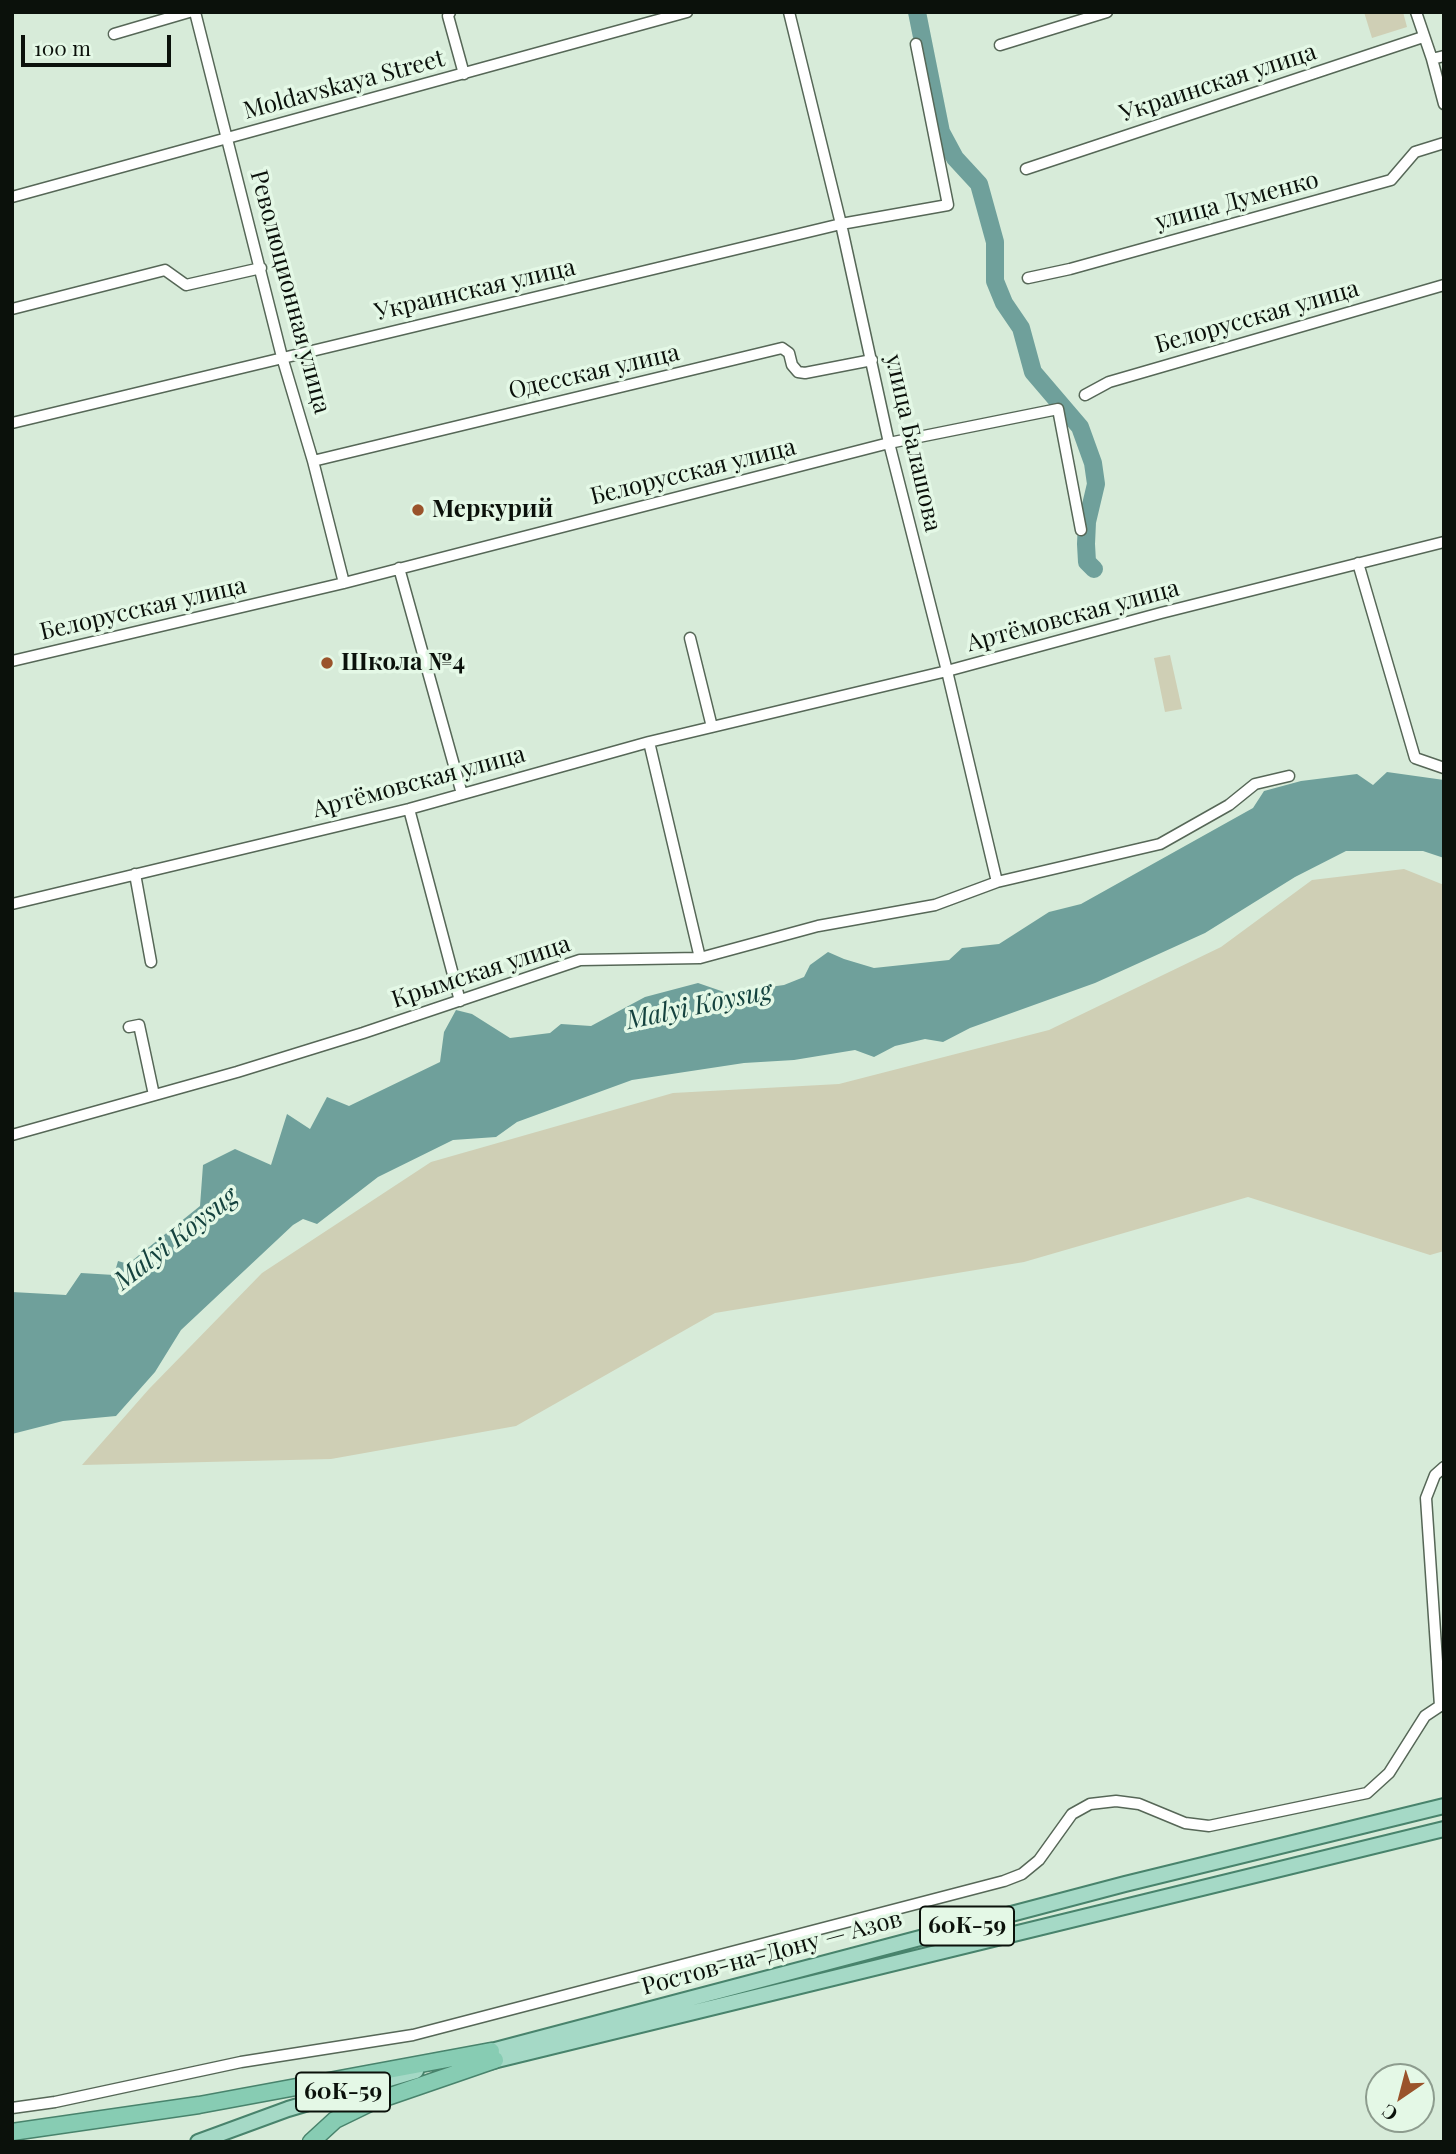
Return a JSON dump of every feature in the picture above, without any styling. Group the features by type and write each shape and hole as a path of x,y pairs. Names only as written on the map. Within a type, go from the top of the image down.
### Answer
{"highway":[{"path":"12,2132 199,2105 493,2055"},
{"path":"311,2142 335,2120 370,2103 493,2055"}],"main road":[{"name":"Ростов-на-Дону — Азов","path":"198,2142 288,2109 1125,1884 1444,1805"},
{"name":"Ростов-на-Дону — Азов","path":"223,2142 290,2117 493,2055 1444,1829"}],"street":[{"path":"114,34 189,12"},
{"name":"Революционная улица","path":"195,12 282,357 313,461 344,583"},
{"path":"450,12 448,16 464,74"},
{"name":"Moldavskaya Street","path":"12,197 228,140 687,12"},
{"name":"улица Балашова","path":"789,12 841,224 889,443 997,882"},
{"path":"1000,45 1107,12"},
{"path":"1416,12 1444,104"},
{"name":"Украинская улица","path":"1026,169 1423,37"},
{"name":"Украинская улица","path":"12,423 841,224 948,205 916,44"},
{"path":"1432,59 1444,57"},
{"name":"улица Думенко","path":"1028,278 1070,269 1391,180 1410,155 1444,143"},
{"path":"12,309 165,270 186,285 261,268"},
{"name":"Белорусская улица","path":"1085,395 1109,382 1444,285"},
{"name":"Одесская улица","path":"313,461 782,348 789,353 792,365 798,372 805,373 872,359"},
{"name":"Белорусская улица","path":"12,661 344,583 889,443 1058,409 1082,530"},
{"name":"Артёмовская улица","path":"12,904 409,809 649,742 947,671 1161,613 1444,542"},
{"path":"1359,563 1415,758 1444,768"},
{"path":"399,568 461,794"},
{"path":"690,638 712,727"},
{"path":"649,742 700,958"},
{"name":"Крымская улица","path":"12,1135 262,1064 580,960 700,958 818,926 935,905 997,882 1160,844 1229,805 1255,784 1289,776"},
{"path":"409,809 460,1001"},
{"path":"135,874 151,962"},
{"path":"129,1027 139,1026 155,1095"},
{"path":"12,2108 55,2102 241,2062 413,2035 1004,1881 1022,1874 1039,1860 1072,1814 1090,1804 1116,1801 1139,1804 1185,1823 1209,1826 1367,1793 1389,1773 1425,1716 1442,1706 1426,1497 1435,1475 1444,1467"}],"green space":[{"path":"1364,12 1403,12 1407,27 1372,38"},
{"path":"1170,655 1182,709 1165,712 1154,658"},
{"path":"1404,869 1444,885 1444,1251 1430,1255 1248,1197 1024,1262 715,1313 516,1426 331,1459 82,1465 149,1389 262,1273 431,1162 673,1093 839,1084 1049,1030 1221,947 1312,880"}],"water":[{"name":"Malyi Koysug","path":"1387,772 1444,780 1444,858 1423,851 1346,851 1295,877 1205,933 1095,983 970,1028 943,1042 925,1039 895,1046 874,1057 855,1050 632,1080 517,1122 496,1137 453,1140 378,1177 317,1224 303,1219 293,1225 181,1330 155,1372 116,1416 63,1421 12,1434 12,1292 66,1295 81,1273 114,1275 118,1261 128,1264 200,1206 203,1165 235,1149 271,1165 287,1114 310,1129 327,1097 349,1106 440,1062 444,1032 456,1010 472,1014 510,1038 550,1033 561,1024 591,1026 645,997 698,983 727,993 784,985 804,977 810,965 828,952 874,968 949,960 962,948 999,944 1049,912 1081,904 1253,808 1264,791 1301,781 1357,774 1373,785"}],"waterway":[{"path":"917,12 941,132 955,158 979,184 995,242 995,281 1004,303 1021,328 1033,372 1080,427 1093,463 1096,484 1087,522 1086,544 1087,562 1094,569"}],"place":[{"name":"Меркурий","path":"418,510"},
{"name":"Школа №4","path":"327,663"}]}
